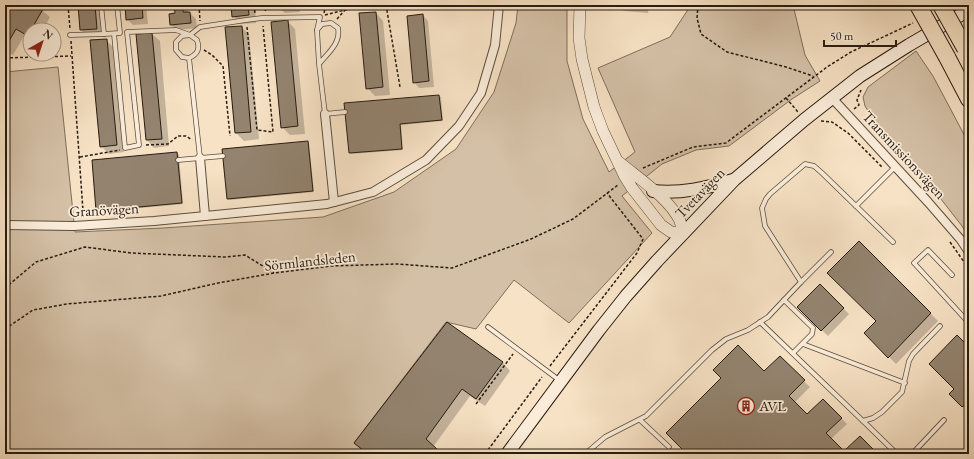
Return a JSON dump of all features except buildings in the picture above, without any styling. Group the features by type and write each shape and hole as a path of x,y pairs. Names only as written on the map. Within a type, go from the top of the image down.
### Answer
{"highway":[{"path":"941,5 967,52"},
{"path":"919,12 947,57 969,99"}],"main road":[{"name":"Tvetavägen","path":"508,454 561,381 626,296 682,234 734,180 798,125 860,76 969,10"},
{"path":"653,190 685,191 711,187 734,180"}],"street":[{"name":"Granövägen","path":"5,225 74,226 154,221 327,204 374,192 426,160 459,126 481,93 495,45 499,5"},
{"path":"580,5 579,38 582,59 594,108 601,125 618,162 624,175 632,188 662,225 671,232 682,234 680,223 675,213 653,190 618,162"},
{"name":"Transmissionsvägen","path":"832,98 928,202 961,240 969,252"},
{"path":"325,114 334,202"},
{"path":"200,158 205,216"}],"lane":[{"path":"101,5 104,34"},
{"path":"117,5 120,33"},
{"path":"70,35 176,30 190,35 197,40 199,48 196,55 189,58 182,57 176,50 176,42 182,36 190,35 200,27 262,18 320,17 317,30 319,64 325,114 345,112"},
{"path":"317,30 322,24 330,23 338,28 340,36 319,64"},
{"path":"114,34 125,148 139,145 127,32"},
{"path":"189,58 200,158"},
{"path":"178,160 223,156"},
{"path":"801,282 765,226 762,217 762,208 766,199 805,164 814,166 822,173 893,242"},
{"path":"856,206 895,167"},
{"path":"952,275 928,250 914,262 969,323"},
{"path":"585,454 605,437 640,420 712,350 726,339 748,330 768,317 831,252"},
{"path":"784,300 813,328 812,334 793,354"},
{"path":"760,322 897,454"},
{"path":"864,421 873,418 882,412 902,392 913,354 940,326"},
{"path":"488,327 561,381"},
{"path":"802,344 905,383"},
{"path":"640,420 669,447"},
{"path":"912,454 944,420"}],"path":[{"path":"68,5 83,211"},
{"path":"199,5 200,27"},
{"path":"246,20 257,130 273,132 262,18 268,5"},
{"path":"320,17 344,10 382,5"},
{"path":"386,5 400,87"},
{"path":"698,5 697,18 701,34 727,52 780,65 814,76"},
{"path":"333,24 344,10"},
{"path":"639,170 694,147 726,143 814,76 851,52 919,12"},
{"path":"199,48 212,55 223,66 230,136"},
{"path":"5,58 72,56"},
{"path":"139,145 168,144 178,136 186,136 198,145"},
{"path":"79,157 117,151 125,148"},
{"name":"Sörmlandsleden","path":"5,329 33,310 67,304 161,296 218,283 274,273 331,266 397,264 452,268 531,239 566,223 620,184"},
{"path":"485,454 546,371 637,253 643,239 607,193"},
{"path":"5,288 36,262 85,247 131,254 225,257 245,255 274,273"},
{"path":"476,404 517,349"}],"shaded area":[{"path":"518,5 567,5 567,61 583,119 609,172 635,152 598,68 670,37 691,5 793,5 805,55 820,81 792,99 729,146 696,150 662,164 622,196 652,233 569,323 514,280 476,329 446,322 354,443 368,454 5,454 5,72 58,67 75,232 163,228 323,217 394,192 456,149 494,92 516,23"},
{"path":"916,51 933,76 969,144 969,238 962,226 908,157 884,137 865,106 863,97 868,87"}],"place":[{"name":"AVL","path":"746,406"}]}
